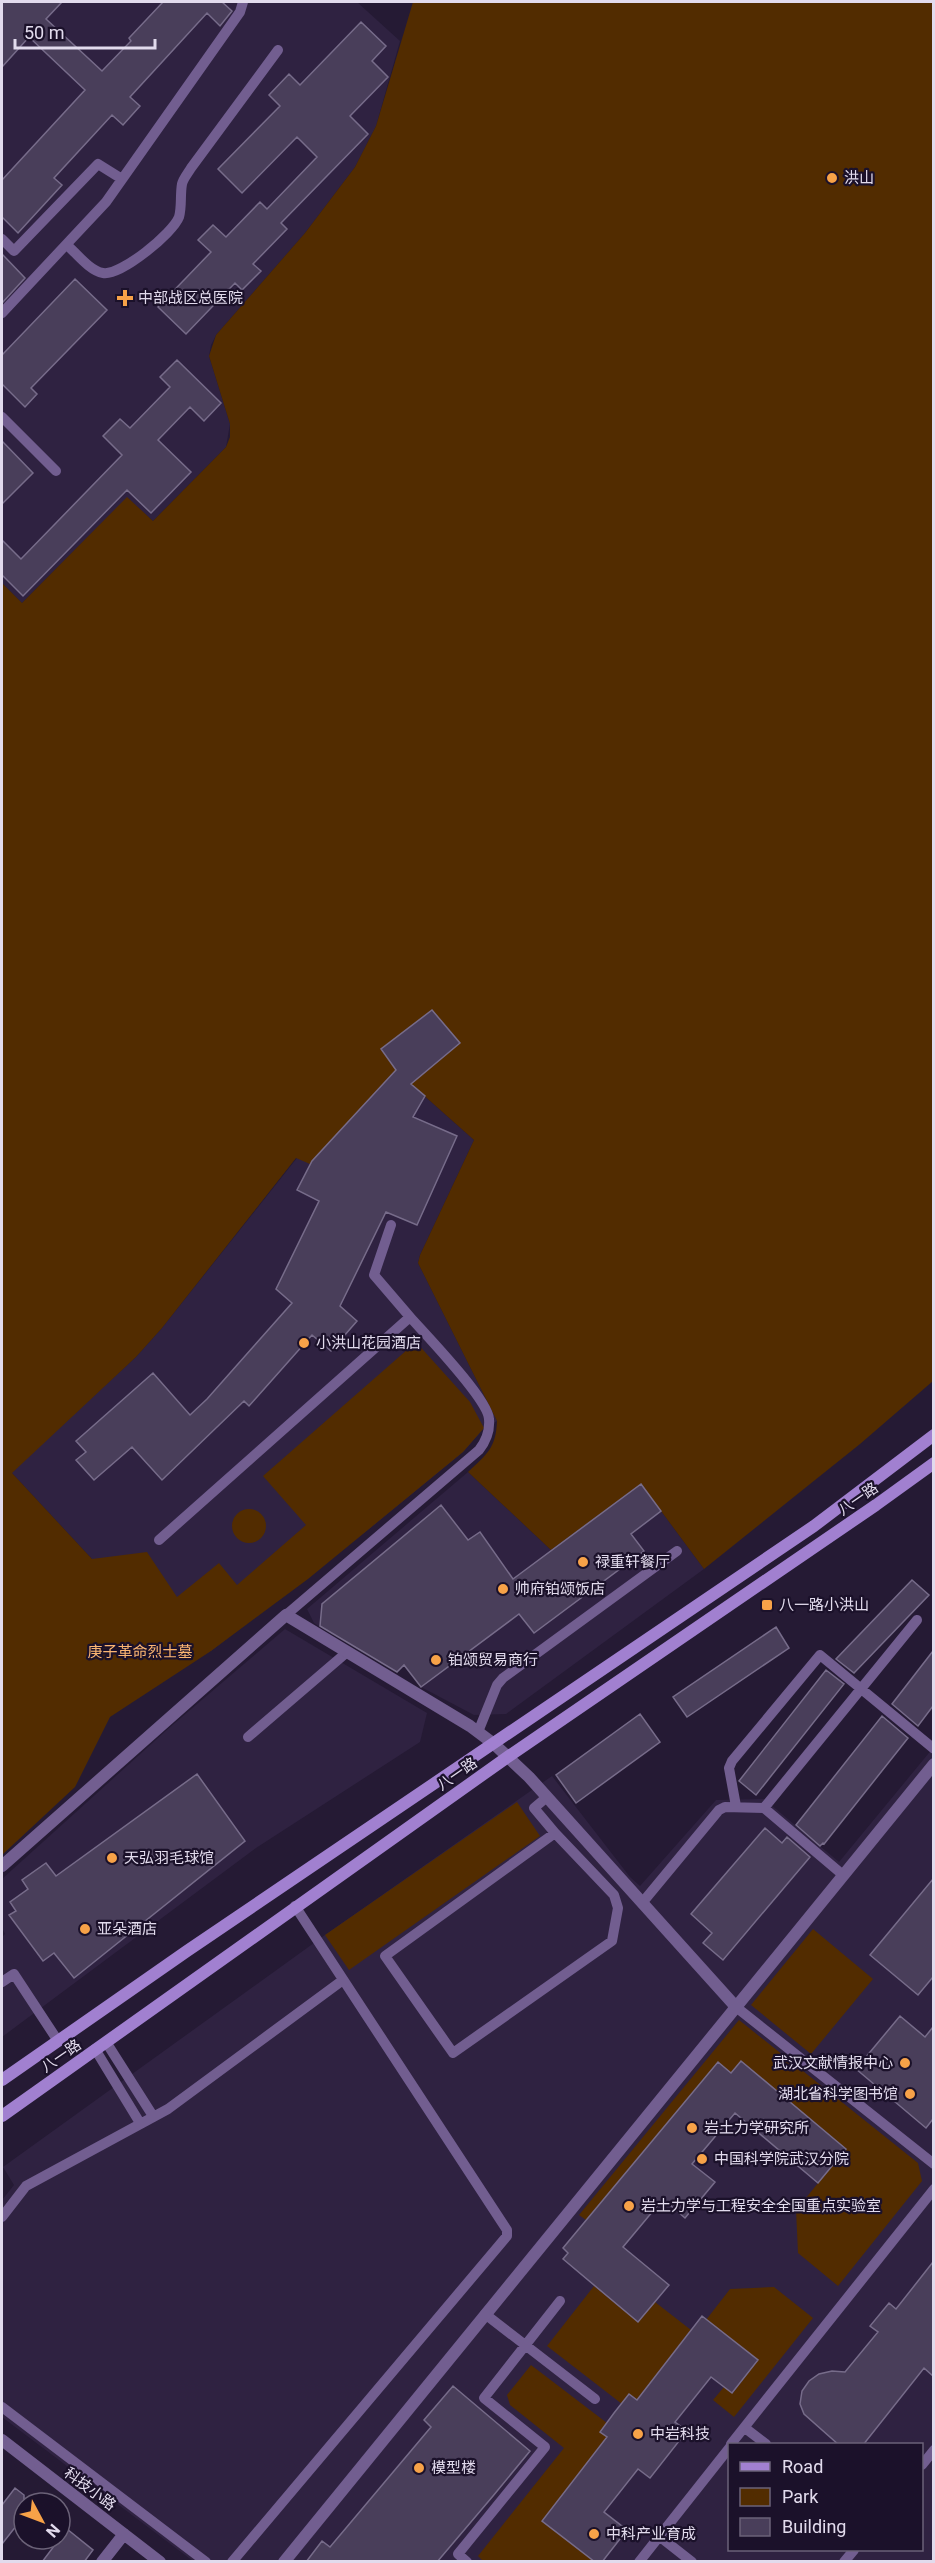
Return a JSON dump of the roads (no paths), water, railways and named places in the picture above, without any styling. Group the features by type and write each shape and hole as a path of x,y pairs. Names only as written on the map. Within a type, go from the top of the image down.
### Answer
{"main road":[{"name":"八一路","path":"2,2080 187,1951 814,1526 933,1435"},
{"name":"八一路","path":"2,2116 295,1906 509,1756 876,1505 933,1463"}],"street":[{"path":"2,1866 286,1615 478,1732 509,1756 736,2007"},
{"path":"284,2562 933,1764"},
{"name":"科技小路","path":"2,2440 156,2560"},
{"path":"102,2562 124,2534"}],"lane":[{"path":"2,314 106,202 240,12 243,2"},
{"path":"67,245 97,272 108,274 134,262 160,238 176,223 179,216 182,183 191,168 278,50"},
{"path":"2,239 14,251 98,164 122,180"},
{"path":"2,417 56,471"},
{"path":"286,1615 479,1449 486,1439 490,1421 482,1401 374,1275 391,1226"},
{"path":"159,1540 410,1317"},
{"path":"478,1732 497,1685 503,1678 677,1551"},
{"path":"764,1808 917,1620"},
{"path":"248,1737 346,1653"},
{"path":"736,1806 729,1768 732,1761 820,1655 933,1749"},
{"path":"547,1797 534,1808 614,1895 618,1908 612,1941 453,2053 385,1956 555,1833"},
{"path":"642,1903 719,1810 736,1806 764,1808 843,1875"},
{"path":"232,2562 507,2236 507,2230 295,1906"},
{"path":"2,1982 14,1974 58,2041"},
{"path":"2,2217 26,2186 140,2122 168,2109 343,1980"},
{"path":"736,2007 933,2164"},
{"path":"106,2042 153,2116"},
{"path":"95,2049 140,2122"},
{"path":"732,2443 933,2189"},
{"path":"467,2562 458,2554 545,2447 484,2398 560,2301"},
{"path":"485,2314 595,2399"},
{"path":"2,2407 206,2562"},
{"path":"745,2428 764,2443"},
{"path":"639,2562 728,2449"},
{"path":"923,2462 933,2450"},
{"path":"659,2536 692,2562"}],"place":[{"name":"洪山","path":"832,178"},
{"name":"中部战区总医院","path":"125,298"},
{"name":"小洪山花园酒店","path":"304,1343"},
{"name":"禄重轩餐厅","path":"583,1562"},
{"name":"帅府铂颂饭店","path":"503,1589"},
{"name":"八一路小洪山","path":"767,1605"},
{"name":"铂颂贸易商行","path":"436,1660"},
{"name":"天弘羽毛球馆","path":"112,1858"},
{"name":"亚朵酒店","path":"85,1929"},
{"name":"武汉文献情报中心","path":"905,2063"},
{"name":"湖北省科学图书馆","path":"910,2094"},
{"name":"岩土力学研究所","path":"692,2128"},
{"name":"中国科学院武汉分院","path":"702,2159"},
{"name":"岩土力学与工程安全全国重点实验室","path":"629,2206"},
{"name":"中岩科技","path":"638,2434"},
{"name":"模型楼","path":"419,2468"},
{"name":"中科产业育成","path":"594,2534"}],"park label":[{"name":"庚子革命烈士墓","path":"140,1652"}]}
